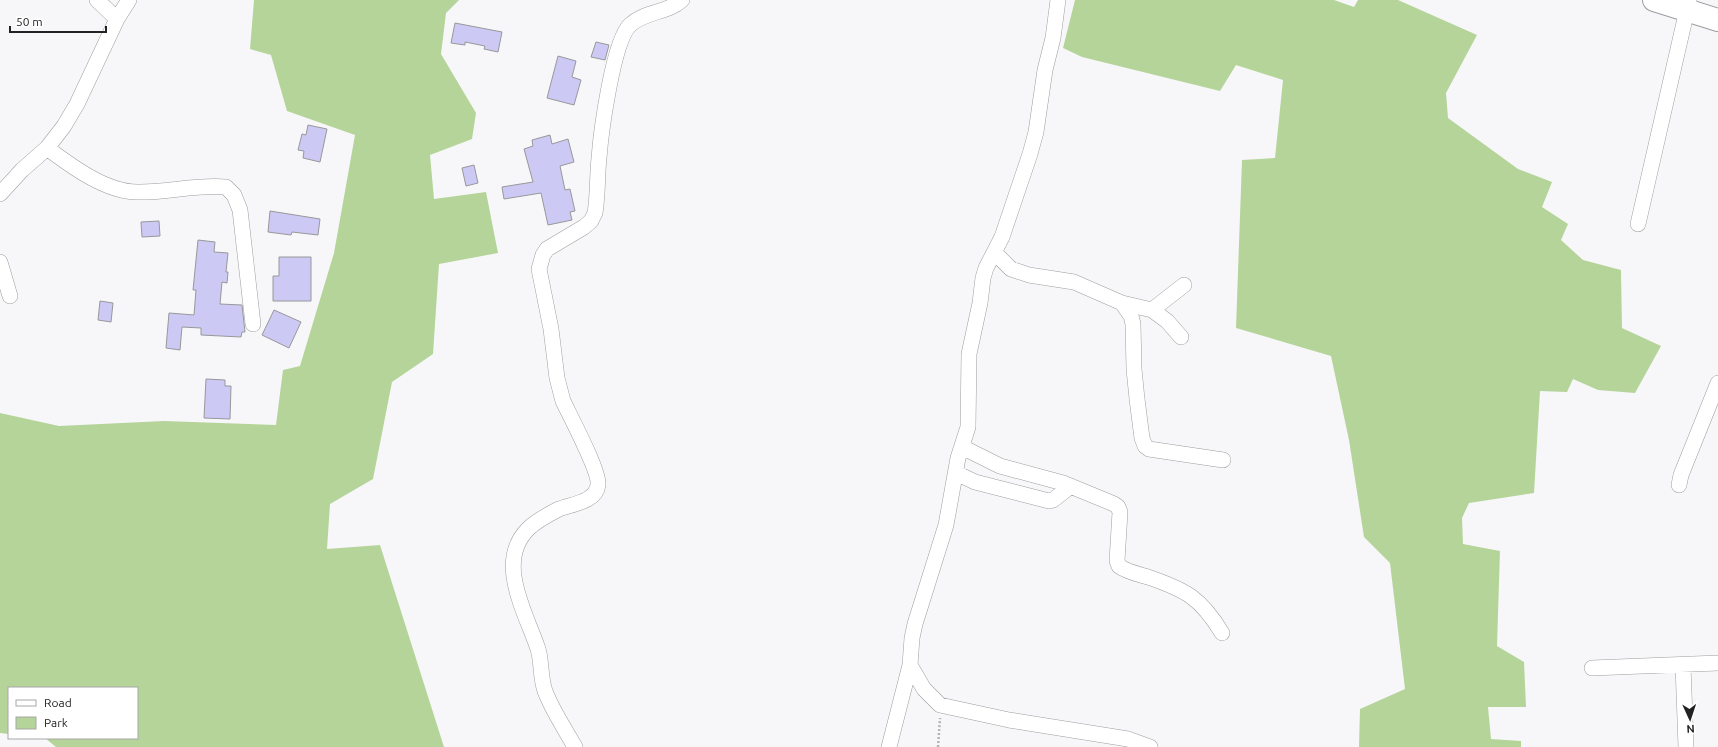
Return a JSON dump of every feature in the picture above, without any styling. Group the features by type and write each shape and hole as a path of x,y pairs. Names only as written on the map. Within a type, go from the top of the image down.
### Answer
{"street":[{"path":"97,0 117,19"},
{"path":"0,194 22,170 47,148 64,126 117,19 129,0"},
{"path":"575,747 545,692 541,675 540,657 517,594 514,569 516,553 522,536 527,530 559,510 590,497 596,491 598,484 594,468 566,407 560,390 551,329 539,269 543,255 547,249 584,227 591,221 595,213 600,149 614,66 626,30 637,20 677,5 682,0"},
{"path":"889,747 910,665 912,638 915,624 946,525 958,458 968,427 970,344 980,303 983,278 986,268 995,254 1005,231 1036,132 1045,70 1053,38 1058,0"},
{"path":"1654,0 1688,5 1718,20"},
{"path":"1638,224 1688,5"},
{"path":"47,148 85,174 123,190 136,192 212,186 226,187 234,195 240,210 253,324"},
{"path":"995,254 1011,269 1029,275 1074,282 1122,303 1152,310 1167,322 1181,337"},
{"path":"0,262 10,296"},
{"path":"1152,310 1184,286"},
{"path":"1122,303 1131,316 1133,324 1134,369 1142,438 1145,446 1149,449 1222,460"},
{"path":"1679,485 1681,475 1718,383"},
{"path":"962,447 1000,466 1071,486 1118,507 1120,512 1117,561 1119,566 1173,586 1194,597 1213,619 1222,633"},
{"path":"956,473 975,482 1049,501 1071,486"},
{"path":"1592,668 1718,663"},
{"path":"910,665 924,689 940,705 1021,722 1128,739 1150,747"},
{"path":"1683,665 1686,747"}],"path":[{"path":"938,747 940,705"}],"green space":[{"path":"254,0 459,0 446,13 441,54 476,113 472,139 430,155 434,199 486,192 498,253 439,264 433,354 392,382 373,479 330,504 327,549 380,545 444,747 56,747 46,739 138,739 138,687 8,687 8,734 0,733 0,413 59,426 164,421 276,425 283,370 300,366 334,253 355,135 287,111 271,55 250,49"},
{"path":"1075,0 1334,0 1354,7 1358,0 1398,0 1477,35 1446,93 1448,118 1518,169 1552,182 1542,207 1568,224 1561,240 1583,260 1621,270 1622,328 1661,346 1635,393 1598,390 1573,379 1567,392 1540,391 1534,493 1469,503 1462,518 1463,544 1500,551 1497,646 1524,662 1526,707 1488,707 1491,739 1521,741 1521,747 1359,747 1360,709 1405,689 1390,563 1364,537 1349,440 1331,356 1236,328 1242,160 1275,158 1283,80 1236,65 1220,91 1082,57 1063,48"}],"building":[{"path":"455,23 502,32 498,52 484,49 485,46 465,42 465,45 451,43"},
{"path":"596,42 609,45 605,60 591,57"},
{"path":"558,56 576,61 572,77 581,80 574,105 547,98"},
{"path":"308,125 327,129 320,162 303,158 304,151 298,150 302,134 306,135"},
{"path":"550,135 552,144 568,139 574,162 560,166 565,190 570,189 575,211 570,212 572,220 548,225 541,193 504,199 502,187 533,182 524,149 533,146 532,140"},
{"path":"474,165 478,183 466,186 462,168"},
{"path":"270,211 320,219 318,235 292,232 291,235 268,232"},
{"path":"159,221 160,236 142,237 141,222"},
{"path":"198,240 215,242 214,252 228,253 226,272 228,272 227,283 222,282 220,304 242,305 245,332 242,332 241,337 201,335 201,328 182,327 180,350 166,348 169,313 194,315 196,290 193,290"},
{"path":"279,257 311,257 311,301 273,301 273,276 279,276"},
{"path":"100,301 113,303 111,322 98,320"},
{"path":"274,310 301,322 289,348 262,335"},
{"path":"206,379 225,380 225,386 231,386 230,419 204,418"}]}
